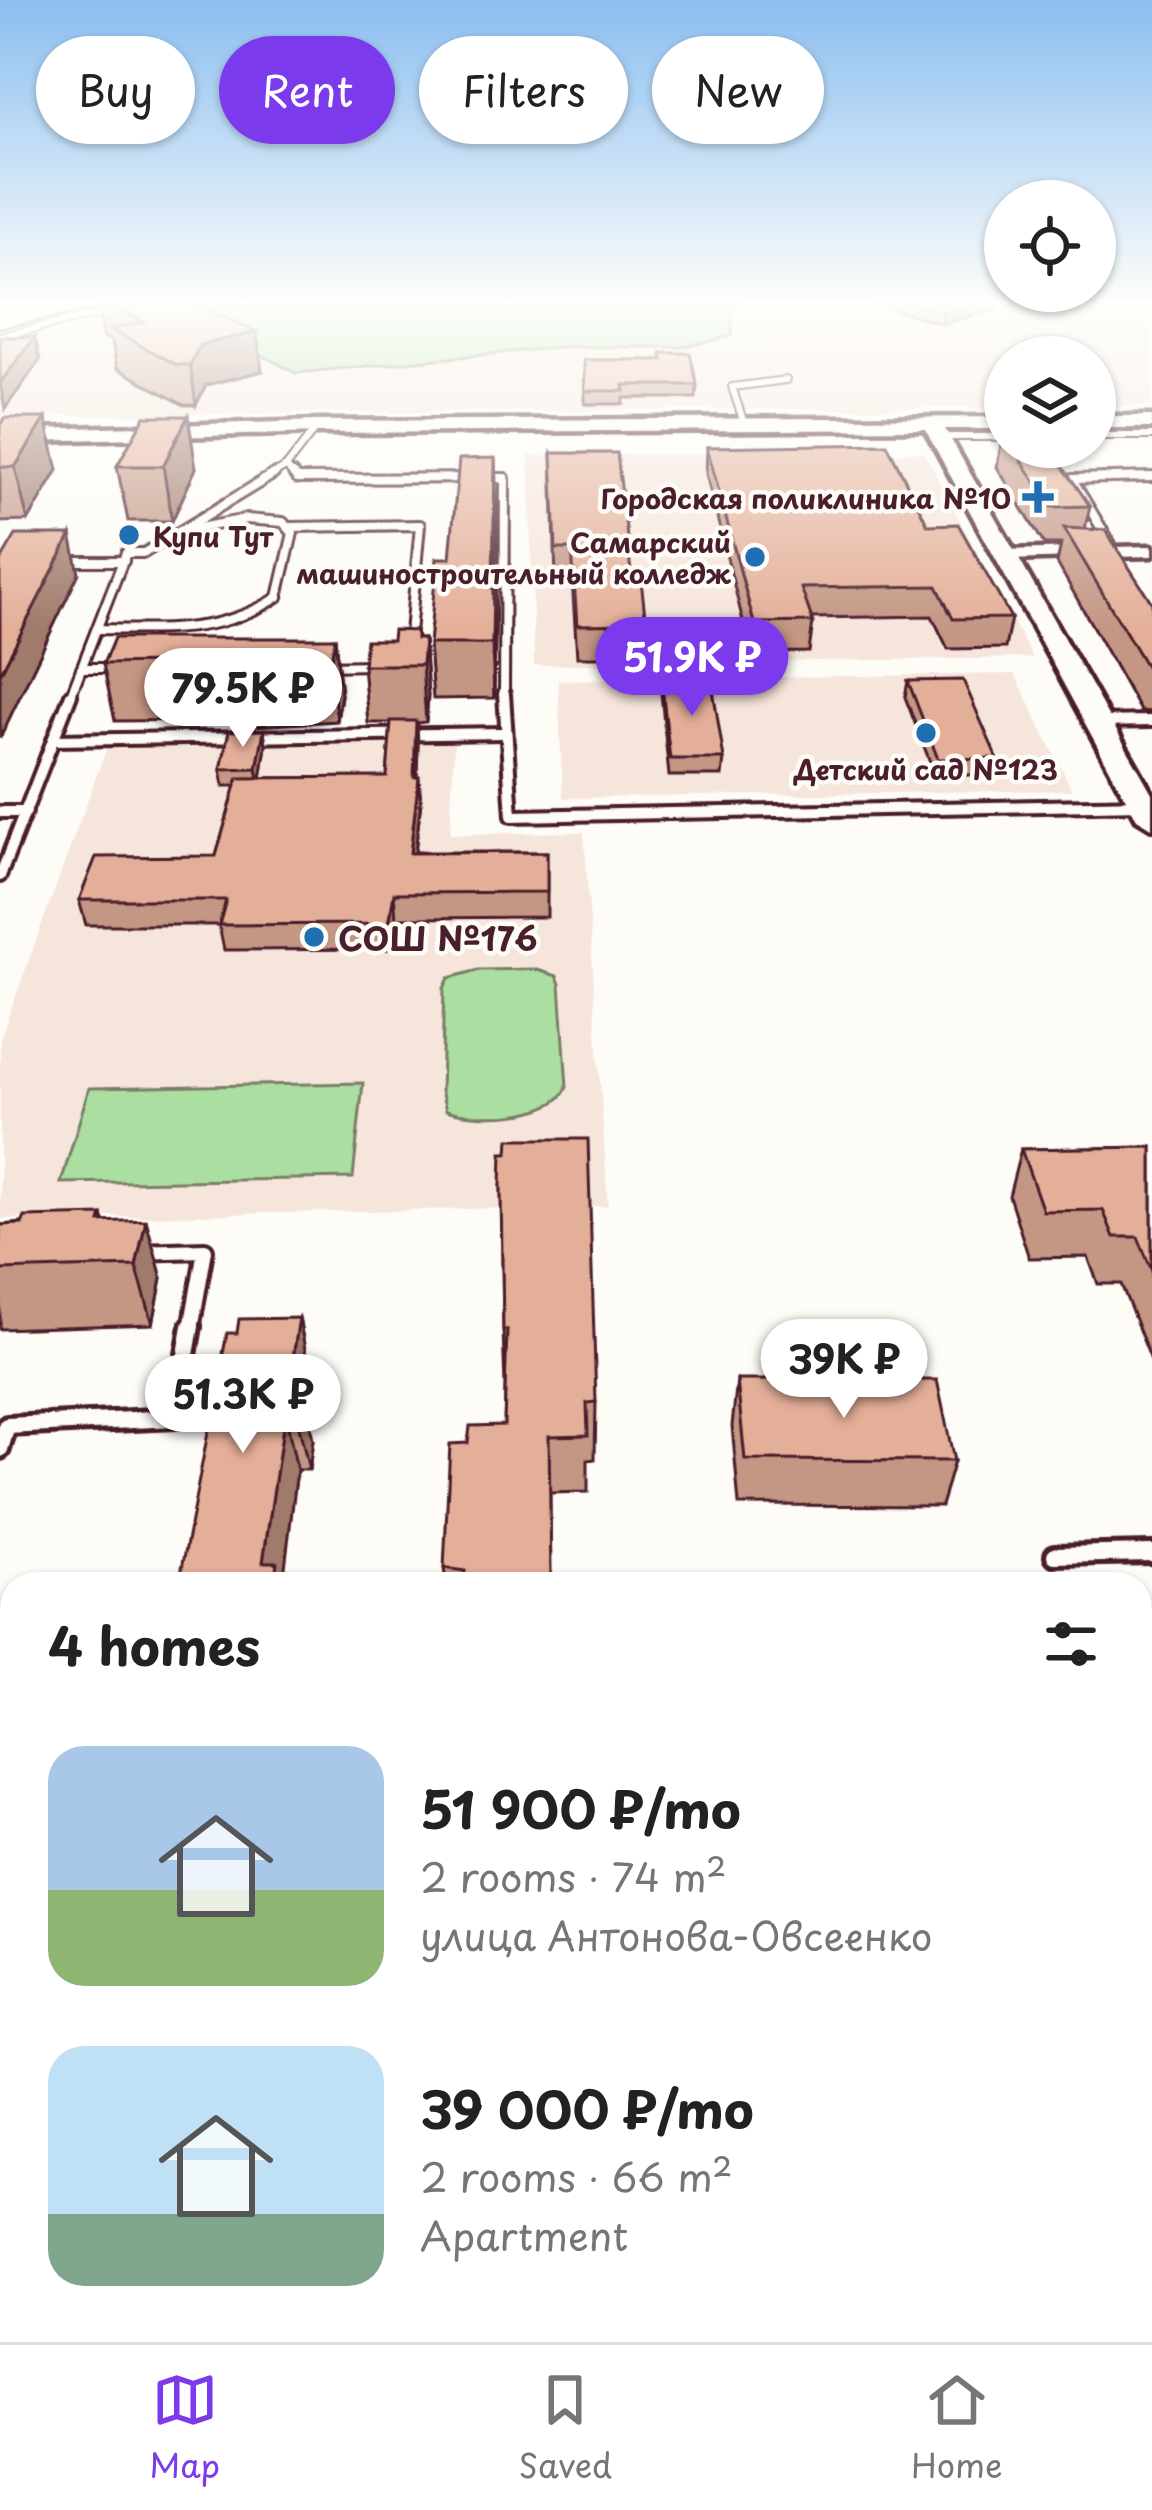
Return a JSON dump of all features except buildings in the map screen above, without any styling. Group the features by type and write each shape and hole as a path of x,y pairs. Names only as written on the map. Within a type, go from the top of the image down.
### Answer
{"main road":[{"path":"1116,422 1152,422"},
{"path":"0,436 317,427 745,426 936,431 984,425"},
{"path":"936,431 1148,812"}],"street":[{"path":"1006,555 1152,551"}],"lane":[{"path":"740,411 745,426"},
{"path":"0,876 127,553 144,553 286,467 317,427"},
{"path":"936,431 984,435"},
{"path":"1116,436 1152,436"},
{"path":"286,467 297,479 506,478 504,733 512,816 1148,812"},
{"path":"1128,570 1072,479 1152,477"},
{"path":"245,492 249,507 289,527 420,525 408,665"},
{"path":"178,532 246,519 275,520"},
{"path":"97,628 207,628 241,620 266,607 278,598 293,533 289,527"},
{"path":"41,562 124,561"},
{"path":"314,666 384,665"},
{"path":"82,668 128,668"},
{"path":"1097,722 1152,722"},
{"path":"56,740 504,733"},
{"path":"0,812 26,812"},
{"path":"0,1450 7,1426 175,1418 205,1250 114,1252"},
{"path":"1055,1555 1152,1553"}],"shaded area":[{"path":"0,411 526,411 0,416"},
{"name":"Самарский машиностроительный колледж","path":"924,452 1032,658 534,665 529,456"},
{"path":"1015,674 1072,790 563,798 558,680"},
{"name":"СОШ №176","path":"454,742 450,834 584,832 608,1206 0,1219 0,1039 107,747"}],"green space":[{"path":"534,969 557,976 560,984 567,1087 547,1106 513,1115 446,1110 441,1091 444,988 449,978 478,970"},
{"path":"363,1083 353,1178 61,1183 89,1088"}],"place":[{"name":"Городская поликлиника №10","path":"1038,497"},
{"name":"Купи Тут","path":"129,535"},
{"name":"Самарский машиностроительный колледж","path":"755,557"},
{"name":"Детский сад №123","path":"926,733"},
{"name":"СОШ №176","path":"314,937"}]}
